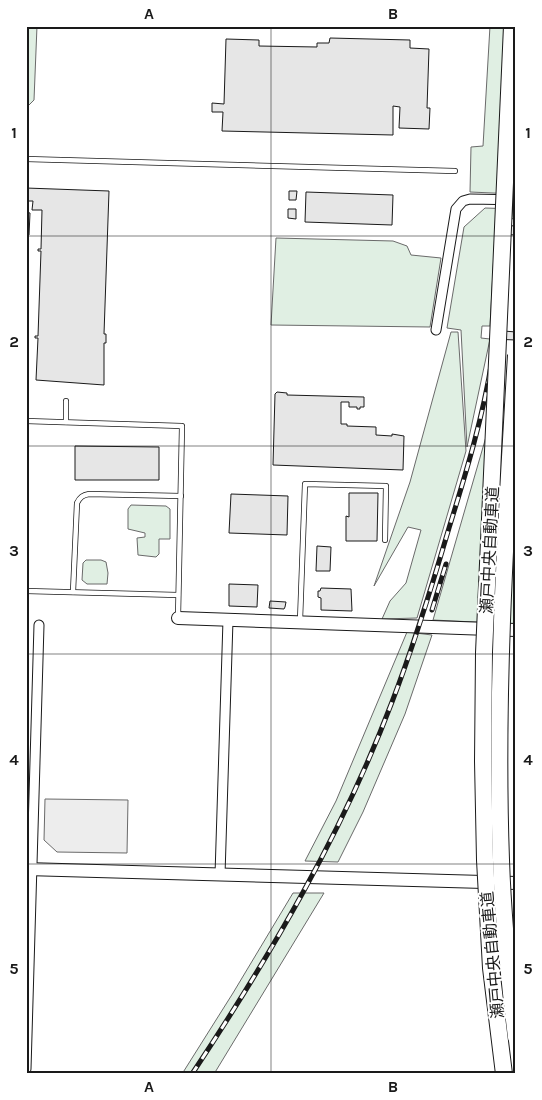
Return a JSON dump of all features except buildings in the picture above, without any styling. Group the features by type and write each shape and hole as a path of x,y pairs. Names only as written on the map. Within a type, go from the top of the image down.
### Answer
{"highway":[{"name":"瀬戸中央自動車道","path":"504,1074 492,968 485,860 483,761 485,634 512,26"},
{"name":"瀬戸中央自動車道","path":"516,355 501,634 499,761 501,862 508,964 516,1037"}],"street":[{"path":"436,330 456,209 463,201 470,199 516,200"},
{"path":"178,618 516,630"},
{"path":"220,875 228,620"},
{"path":"26,1069 31,776 39,625"},
{"path":"29,869 516,883"}],"lane":[{"path":"26,159 455,171"},
{"path":"26,301 26,338"},
{"path":"66,401 66,422"},
{"path":"26,421 182,426 178,618"},
{"path":"300,622 305,484 386,486 385,540"},
{"path":"73,592 77,503 79,498 90,494 181,496"},
{"path":"26,591 178,595"}],"green space":[{"path":"26,26 37,26 34,100 26,108"},
{"path":"490,26 516,26 516,194 470,192 471,147 483,146"},
{"path":"485,208 516,209 516,219 496,217 490,326 482,326 481,338 490,339 467,447 461,330 447,328 464,227"},
{"path":"276,238 393,241 407,246 411,255 441,258 430,327 271,325"},
{"path":"451,332 458,332 466,451 417,618 382,619 390,601 406,583 421,530 408,527 374,586 410,482"},
{"path":"490,423 487,480 516,482 516,624 433,620"},
{"path":"131,505 166,506 170,509 170,539 159,539 159,554 156,557 138,555 137,538 145,537 145,533 128,529 128,509"},
{"path":"86,560 106,562 107,584 87,584 82,580 83,563"},
{"path":"407,632 432,635 405,714 363,812 338,862 305,861 336,801"},
{"path":"293,893 324,893 214,1074 182,1074 233,993"}],"shaded area":[{"path":"45,799 128,800 127,853 57,852 44,840"}],"railway":[{"path":"192,1074 249,985 327,847 372,751 408,659 468,466 488,381 497,331 504,273 516,127"},
{"path":"432,610 446,564"}]}
